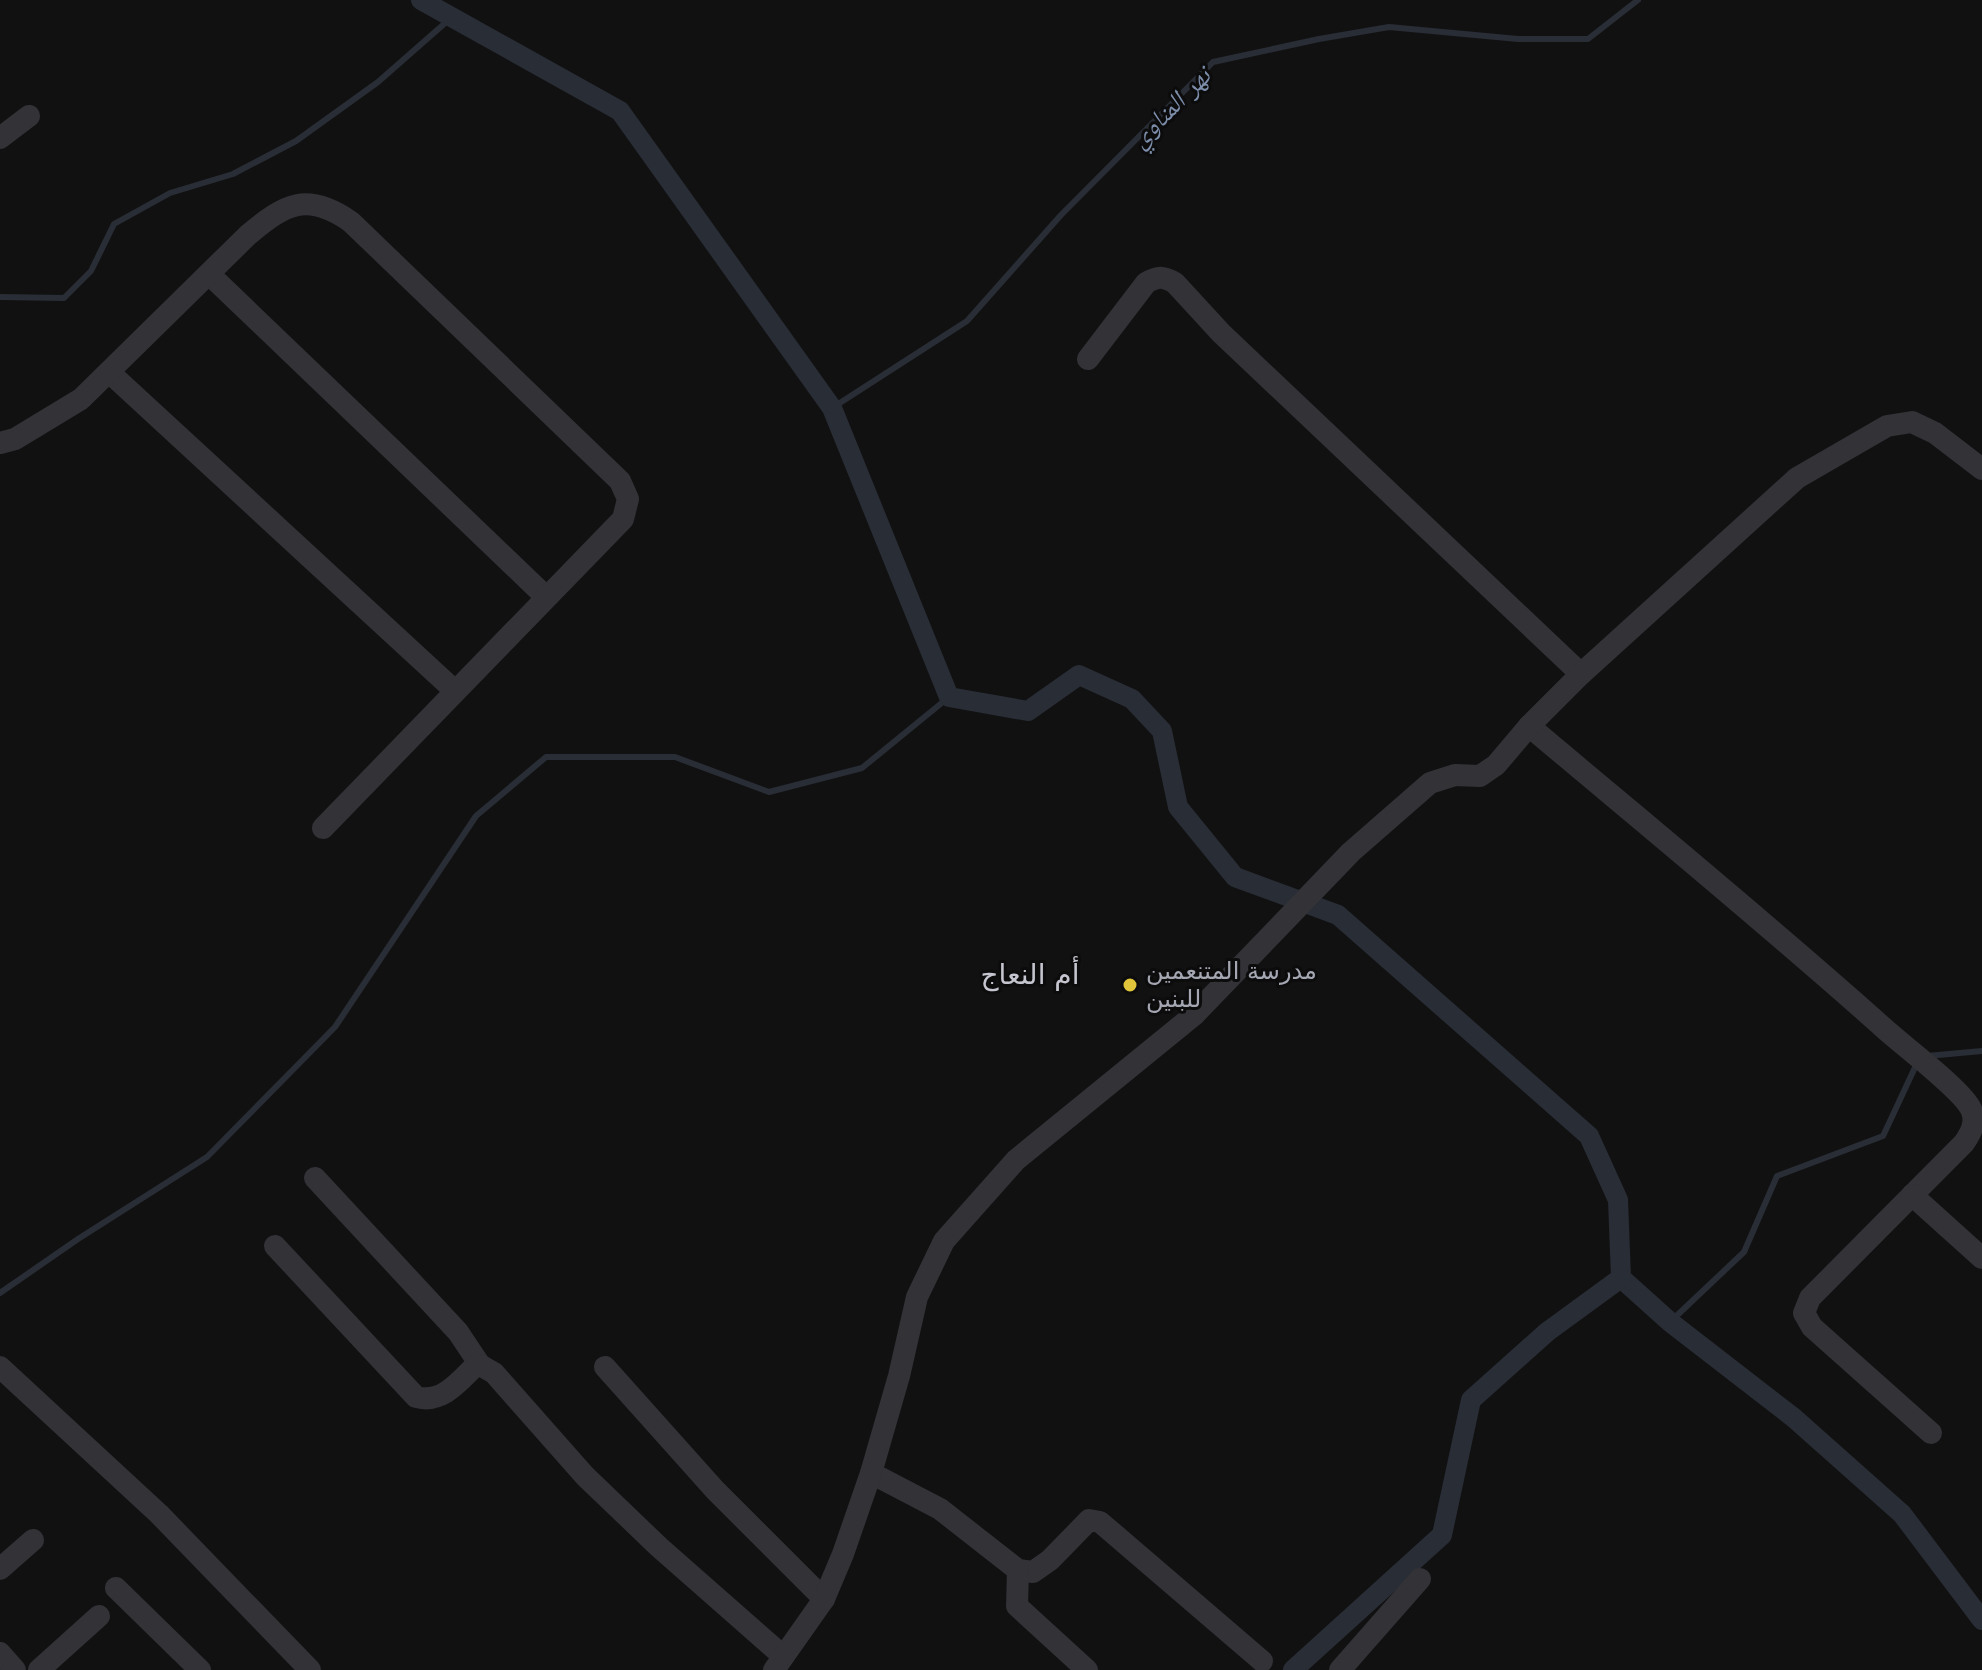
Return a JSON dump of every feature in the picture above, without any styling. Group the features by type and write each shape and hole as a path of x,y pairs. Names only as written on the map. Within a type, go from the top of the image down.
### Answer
{"street":[{"path":"0,138 29,116"},
{"path":"0,443 15,439 81,399 248,235 277,211 307,203 335,210 351,222 620,481 628,499 623,519 323,828"},
{"path":"209,274 546,597"},
{"path":"1088,359 1146,283 1156,277 1165,277 1175,283 1221,333 1581,674"},
{"path":"109,372 455,691"},
{"path":"315,1178 458,1332 480,1365 494,1373 585,1476 778,1663 824,1599 843,1554 871,1473 899,1376 917,1297 944,1241 1016,1160 1194,1015 1351,852 1430,783 1455,775 1480,776 1496,765 1529,726 1581,674 1797,478 1887,426 1912,422 1935,433 1982,469"},
{"path":"1529,726 1797,950 1937,1074 1971,1110 1971,1133 1964,1143 1810,1298 1804,1313 1812,1327 1931,1433"},
{"path":"1912,1195 1982,1258"},
{"path":"275,1246 416,1397 429,1400 441,1395 480,1365"},
{"path":"0,1367 159,1514 310,1670"},
{"path":"605,1367 715,1490 824,1599"},
{"path":"871,1473 940,1509 1018,1570 1033,1572 1050,1560 1089,1520 1100,1522 1262,1661"},
{"path":"0,1569 33,1540"},
{"path":"1018,1570 1017,1606 1087,1670"},
{"path":"1340,1670 1420,1579"},
{"path":"116,1588 200,1670"},
{"path":"39,1670 99,1616"},
{"path":"0,1653 15,1670"}],"waterway":[{"path":"421,0 620,111 832,408 949,697 1028,711 1079,675 1132,699 1162,731 1178,807 1235,877 1338,915 1589,1136 1618,1200 1621,1278 1670,1322 1794,1418 1902,1514 1982,1620"},
{"name":"نهر المناوي","path":"832,408 967,321 1061,215 1213,62 1389,27 1518,39 1588,39 1638,0"},
{"path":"0,297 64,298 91,271 114,224 170,193 233,174 296,141 378,82 452,17"},
{"path":"0,1293 207,1157 335,1027 476,816 546,757 675,757 769,792 862,768 949,697"},
{"path":"1927,1056 1982,1051"},
{"path":"1670,1322 1744,1252 1777,1176 1883,1136 1918,1061"},
{"path":"1293,1670 1442,1535 1471,1400 1547,1332 1621,1278"}],"place":[{"name":"مدرسة المتنعمين للبنين","path":"1130,985"}],"district":[{"name":"أم النعاج","path":"1030,974"}]}
